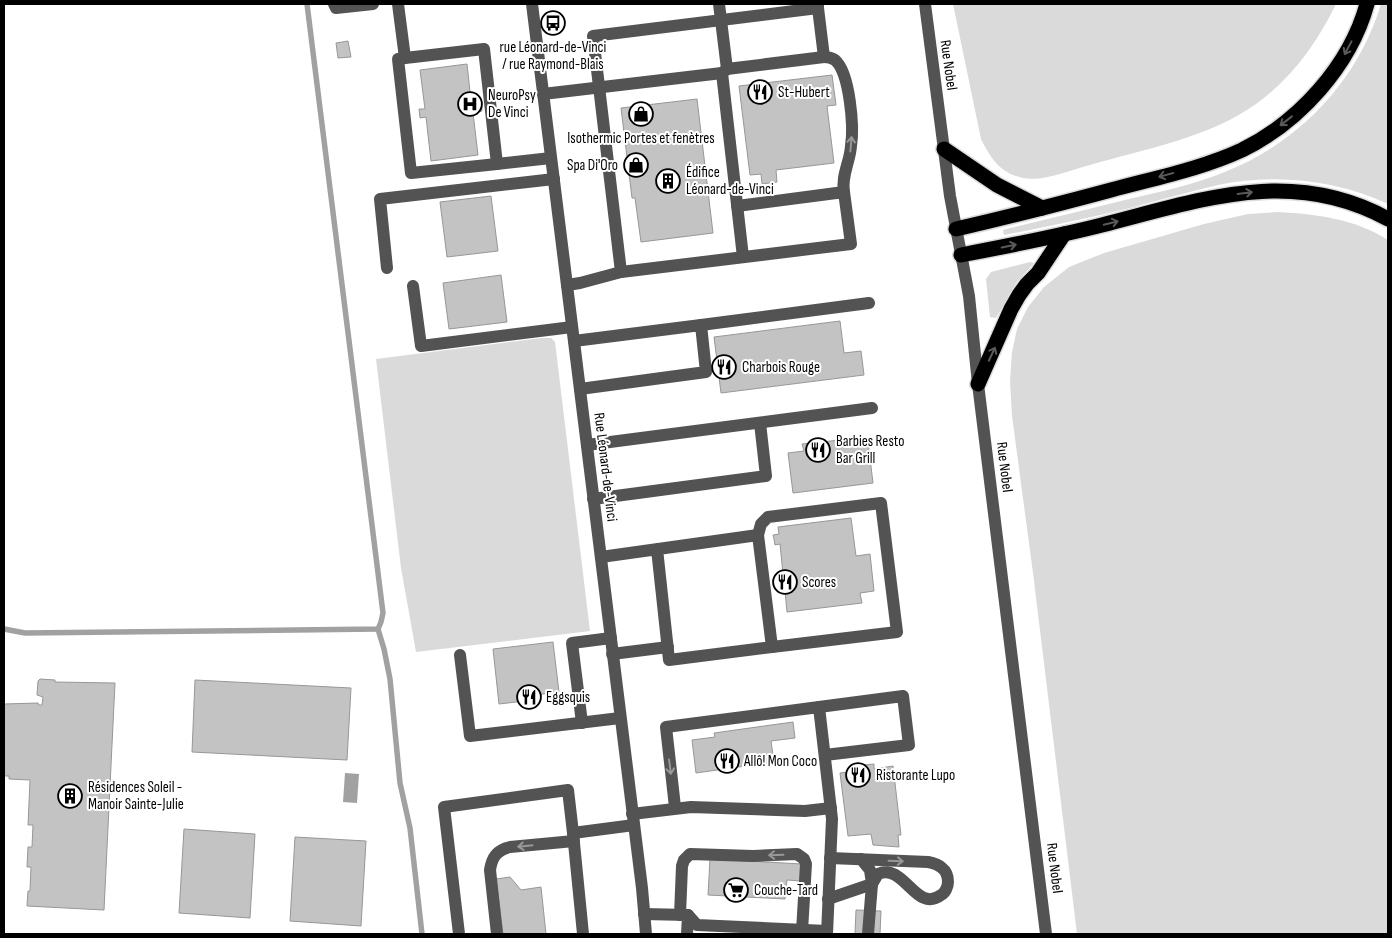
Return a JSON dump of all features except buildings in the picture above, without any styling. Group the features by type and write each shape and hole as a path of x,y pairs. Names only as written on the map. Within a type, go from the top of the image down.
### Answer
{"highway":[{"path":"956,229 1209,163 1243,149 1292,117 1307,103 1334,71 1354,37 1367,4"},
{"path":"944,149 997,185 1042,208"},
{"path":"961,256 1064,234 1230,194 1307,191 1327,195 1373,210 1388,219"},
{"path":"978,384 1019,295 1038,273 1064,234"}],"street":[{"path":"335,6 373,4"},
{"path":"398,4 404,58"},
{"name":"Rue Léonard-de-Vinci","path":"532,4 646,934"},
{"path":"719,4 724,71 744,257"},
{"name":"Rue Nobel","path":"925,4 956,229 969,296 978,384 1046,934"},
{"path":"621,272 593,36 818,6 824,57"},
{"path":"497,164 484,49 398,59 411,173 497,164 551,158"},
{"path":"543,94 824,57 834,60 840,66 848,92 852,144 842,182 851,244 621,272 567,285"},
{"path":"388,268 380,199 554,179"},
{"path":"738,206 844,192"},
{"path":"413,286 421,346 572,327"},
{"path":"574,340 869,303"},
{"path":"580,389 706,372 701,325"},
{"path":"587,445 872,408"},
{"path":"594,499 766,476 760,423"},
{"path":"657,549 669,660 897,632 881,502 768,517 761,524 758,535 772,647"},
{"path":"600,557 758,535"},
{"path":"582,723 572,643 611,638"},
{"path":"612,654 668,647"},
{"path":"460,655 470,736 620,718"},
{"path":"675,808 666,727 903,696 909,746 825,755"},
{"path":"644,914 684,915 697,925 738,931 802,930 827,933 831,808 819,707"},
{"path":"460,934 444,807 568,790 583,934"},
{"path":"498,934 490,870 492,860 502,850 574,837 675,808 703,807 805,811 831,808"},
{"path":"687,934 684,915 682,866 684,860 690,854 753,856 797,854 804,859 806,864 802,930"},
{"path":"828,898 872,884 878,874 882,872 892,873 902,879 922,898 927,900 940,896 948,882 945,870 935,863 830,858"},
{"path":"829,884 848,858"},
{"path":"861,859 870,870 872,884 868,934"}],"shaded area":[{"path":"953,4 1336,4 1312,46 1292,71 1269,94 1237,116 1218,126 1154,148 1057,175 1031,179 1015,176 1002,169 993,159 981,139"},
{"path":"1381,4 1388,4 1388,204 1348,189 1327,184 1283,179 1239,181 1114,212 1004,235 1003,230 1202,180 1227,171 1279,143 1323,105 1342,82 1358,58 1371,32"},
{"path":"1278,212 1307,214 1349,222 1388,240 1388,934 1077,934 1012,416 1010,381 1012,352 1017,329 1028,307 1044,287 1069,267 1104,253 1204,224 1248,214"},
{"path":"1030,262 1034,263 1016,283 996,318 990,317 986,279 991,272"},
{"path":"551,338 555,342 590,631 416,652 401,568 376,359"},
{"path":"345,773 359,774 357,803 343,802"}],"waterway":[{"path":"4,629 25,633 378,629 383,613 307,4"},
{"path":"378,629 390,679 400,783 410,828 422,934"}],"place":[{"name":"rue Léonard-de-Vinci / rue Raymond-Blais","path":"553,23"},
{"name":"St-Hubert","path":"760,92"},
{"name":"NeuroPsy De Vinci","path":"470,104"},
{"name":"Isothermic Portes et fenètres","path":"641,114"},
{"name":"Spa Di'Oro","path":"636,165"},
{"name":"Édifice Léonard-de-Vinci","path":"668,181"},
{"name":"Charbois Rouge","path":"724,367"},
{"name":"Barbies Resto Bar Grill","path":"818,450"},
{"name":"Scores","path":"785,582"},
{"name":"Eggsquis","path":"529,697"},
{"name":"Allô! Mon Coco","path":"727,761"},
{"name":"Ristorante Lupo","path":"858,775"},
{"name":"Résidences Soleil - Manoir Sainte-Julie","path":"70,796"},
{"name":"Couche-Tard","path":"736,890"}]}
